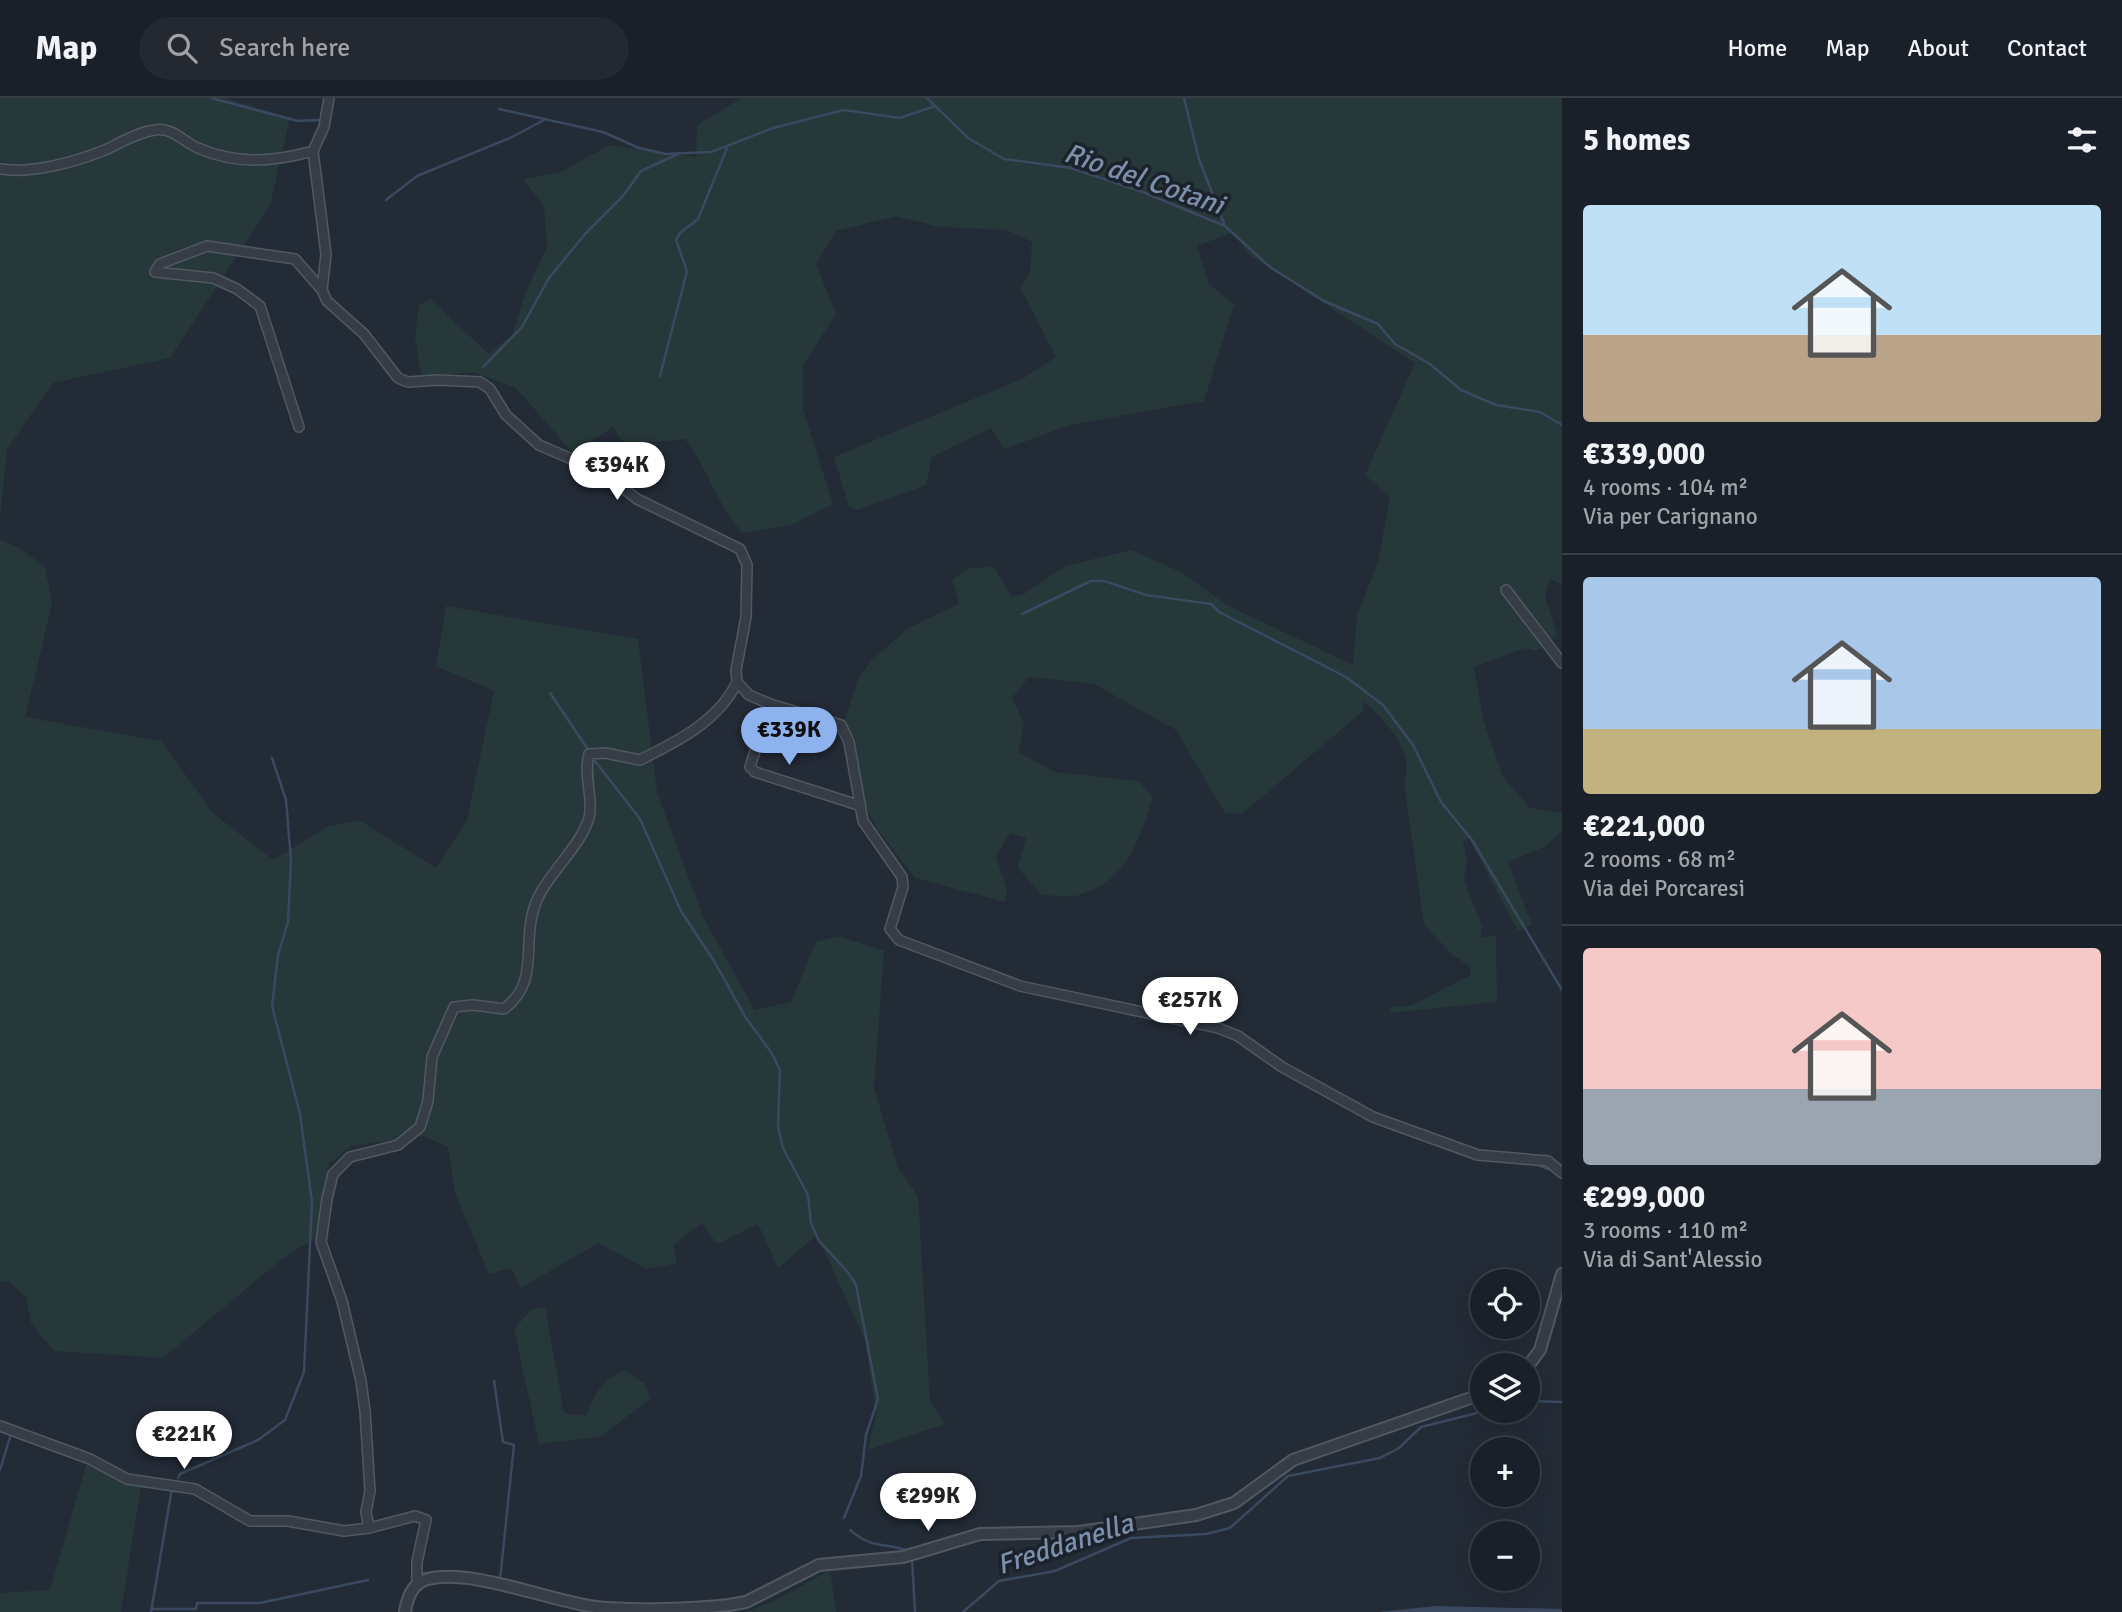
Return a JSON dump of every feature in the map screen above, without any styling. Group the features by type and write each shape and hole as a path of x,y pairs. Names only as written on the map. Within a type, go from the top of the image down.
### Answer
{"street":[{"path":"322,290 326,254 313,151 324,127 328,98"},
{"path":"0,169 41,168 94,154 156,129 175,133 195,147 217,155 248,161 275,161 313,151"},
{"path":"299,427 260,306 237,289 213,278 155,272 160,264 207,246 295,259 322,290 327,301 364,334 398,378 408,382 480,382 490,389 506,415 539,444 604,472 637,499 740,550 747,565 746,617 736,670 737,682 731,695 694,731 640,761 605,753 589,754 585,769 590,817 536,904 529,935 526,987 518,999 504,1009 473,1004 454,1007 432,1057 428,1101 420,1127 398,1145 350,1157 333,1174 321,1242 342,1301 361,1381 368,1451 370,1491 366,1512 369,1528"},
{"path":"1506,590 1562,663"},
{"path":"737,682 749,695 770,704 841,725 849,742 858,805 870,834 889,855 902,877 903,887 890,929 899,940 1020,986 1218,1028 1238,1036 1282,1067 1373,1117 1478,1155 1548,1161 1561,1171"},
{"path":"770,704 750,767 755,772 858,805"},
{"path":"1561,1171 1562,1157"},
{"path":"1539,1353 1562,1274"},
{"path":"405,1612 411,1592 418,1584 435,1578 467,1580 598,1607 729,1605 746,1602 819,1565 903,1557 980,1534 1079,1532 1196,1515 1234,1503 1293,1460 1470,1398"},
{"path":"0,1426 90,1459 127,1479 195,1489 250,1521 288,1521 344,1531 369,1528 415,1516 426,1520 417,1562 418,1584"}],"shaded area":[{"path":"0,98 225,98 290,118 270,205 170,358 53,383 7,449 0,520"},
{"path":"742,98 1562,98 1562,584 1550,579 1545,596 1557,635 1537,651 1525,648 1474,667 1483,719 1503,777 1530,808 1562,813 1562,831 1546,846 1508,862 1532,925 1518,931 1469,839 1463,841 1467,862 1464,880 1482,927 1480,938 1496,935 1497,1002 1390,1013 1391,1007 1412,1005 1471,975 1469,966 1453,955 1424,925 1404,784 1406,760 1390,728 1364,701 1363,711 1242,814 1225,813 1176,730 1094,684 1029,677 1012,698 1024,724 1018,752 1055,772 1138,781 1153,796 1137,843 1120,869 1095,889 1075,896 1042,895 1018,868 1026,838 1010,833 996,856 1007,890 1005,902 915,878 877,829 864,802 856,747 845,720 857,681 872,660 908,628 959,604 952,580 969,568 994,567 1012,597 1024,594 1065,566 1131,550 1181,572 1227,605 1353,665 1357,615 1378,562 1390,497 1365,475 1415,363 1248,254 1234,232 1197,246 1209,284 1234,304 1204,401 1070,425 1004,449 991,428 932,457 926,485 857,510 849,507 834,457 1024,378 1056,357 1021,289 1030,271 1032,242 1007,230 940,227 896,216 836,231 816,264 836,314 803,365 803,410 833,504 791,525 743,533 727,512 685,439 625,445 613,427 573,453 516,388 475,373 421,375 415,337 419,305 430,299 489,354 513,334 526,291 547,247 544,206 523,179 561,172 609,145 696,157 697,125"},
{"path":"0,540 18,547 45,567 52,604 25,717 161,741 213,813 273,860 329,826 359,820 436,868 467,820 494,691 436,666 446,606 638,639 657,792 703,917 755,1010 791,1002 816,942 838,936 884,951 874,1087 897,1166 918,1196 930,1401 945,1424 868,1450 876,1413 865,1340 817,1235 778,1268 758,1224 717,1244 702,1223 673,1245 677,1263 647,1269 598,1243 521,1288 511,1268 489,1274 455,1193 448,1147 424,1136 351,1146 329,1164 315,1238 282,1259 163,1358 54,1351 31,1323 26,1297 8,1281 0,1282"},
{"path":"545,1307 564,1413 586,1416 600,1389 610,1378 625,1370 645,1384 650,1399 600,1437 539,1444 514,1329 532,1309"},
{"path":"87,1463 121,1482 141,1486 121,1612 0,1612 0,1593 50,1590"},
{"path":"830,1570 836,1612 746,1612 774,1601"}],"water":[{"path":"1436,1606 1562,1609 1562,1612 1378,1612"}],"waterway":[{"path":"211,98 298,121 318,120"},
{"name":"Rio del Cotani","path":"927,98 968,138 1004,159 1071,168 1143,192 1225,226 1270,267 1324,301 1378,324 1395,344 1430,364 1461,390 1496,405 1540,412 1562,425"},
{"path":"1184,98 1199,159 1225,226"},
{"path":"499,109 603,132 639,148 666,154 711,152 773,128 844,110 900,118 935,106"},
{"path":"386,200 417,176 510,138 546,119"},
{"path":"660,376 687,271 676,240 680,233 698,219 727,148"},
{"path":"483,367 522,327 549,278 585,234 623,196 641,171 678,154"},
{"path":"1022,614 1091,581 1104,581 1146,595 1211,604 1219,612 1346,677 1383,705 1413,745 1441,802 1472,840 1562,990"},
{"path":"550,693 589,751"},
{"path":"178,1478 180,1474 258,1440 285,1420 304,1372 312,1202 300,1114 272,1006 278,955 288,922 291,860 286,800 272,758"},
{"path":"595,761 640,819 681,911 780,1070 778,1127 783,1148 808,1195 811,1223 819,1241 847,1271 856,1285 878,1399 866,1435 861,1476 844,1518"},
{"path":"1392,1129 1478,1159"},
{"path":"1533,1163 1553,1171"},
{"path":"494,1381 503,1442 514,1445 500,1580"},
{"name":"Freddanella","path":"1540,1401 1562,1402"},
{"name":"Freddanella","path":"963,1612 999,1581 1055,1571 1131,1538 1206,1534 1230,1528 1288,1476 1380,1458 1399,1448 1421,1427 1470,1415"},
{"path":"0,1470 11,1434"},
{"path":"151,1612 172,1488"},
{"path":"850,1530 866,1541 908,1551"},
{"path":"912,1558 915,1612"},
{"path":"420,1573 438,1573"},
{"path":"152,1609 196,1609 197,1603 260,1603 368,1580"}]}
